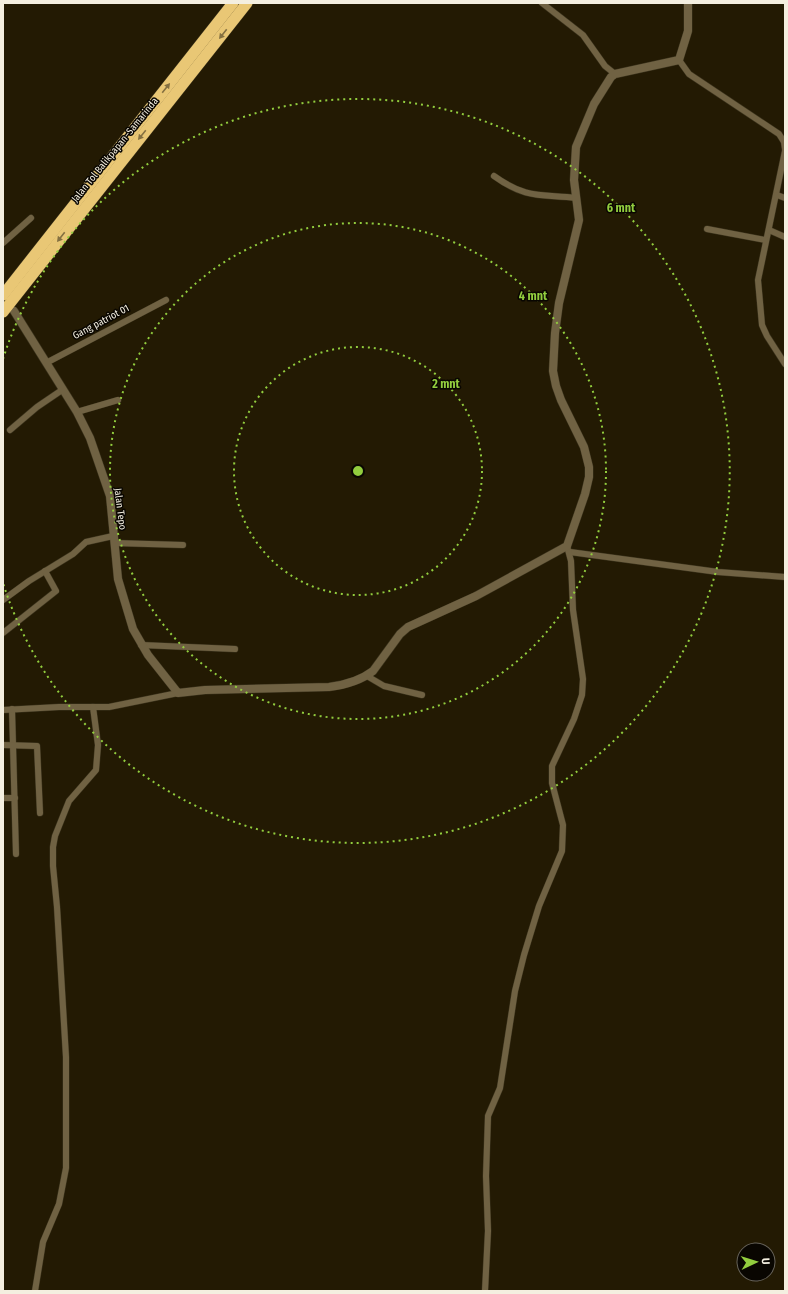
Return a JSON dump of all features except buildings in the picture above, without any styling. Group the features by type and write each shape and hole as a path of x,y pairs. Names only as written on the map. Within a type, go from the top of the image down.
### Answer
{"highway":[{"name":"Jalan Tol Balikpapan–Samarinda","path":"3,295 234,3"},
{"name":"Jalan Tol Balikpapan–Samarinda","path":"8,312 247,3"}],"street":[{"path":"542,3 583,35 605,66 616,74"},
{"path":"679,60 688,31 688,3"},
{"path":"485,1291 488,1231 486,1176 488,1116 500,1088 515,991 524,955 539,906 562,851 563,825 552,783 552,766 574,719 583,679 573,610 569,549 589,477 588,460 584,447 561,400 554,370 554,346 559,303 579,220 574,166 577,141 600,92 609,80 616,74 679,60"},
{"path":"679,60 689,74 779,134 784,142 785,150 777,195 758,280 760,313 767,336 785,364"},
{"path":"494,176 508,186 524,193 540,196 576,198"},
{"path":"777,195 785,198"},
{"path":"3,243 31,218"},
{"path":"707,229 766,240"},
{"path":"769,230 785,237"},
{"name":"Gang patriot 01","path":"46,363 166,300"},
{"name":"Jalan Tepo","path":"8,312 46,363 77,412 90,438 107,486 112,516 119,584 133,629 141,645 178,693"},
{"path":"10,430 37,407 62,390"},
{"path":"77,412 118,400"},
{"path":"3,600 45,571 74,554 86,542 114,539 183,545"},
{"path":"3,710 109,706 178,693 217,690 330,687 345,685 367,676 372,672 400,634 408,627 476,596 569,549 718,572 785,577"},
{"path":"3,633 56,591 45,571"},
{"path":"141,645 236,649"},
{"path":"367,676 384,686 422,695"},
{"path":"35,1291 43,1242 59,1204 66,1168 66,1056 53,847 64,809 69,801 96,770 98,745 94,707"},
{"path":"12,709 16,854"},
{"path":"3,745 35,745 38,748 40,813"},
{"path":"3,798 15,798"}]}
